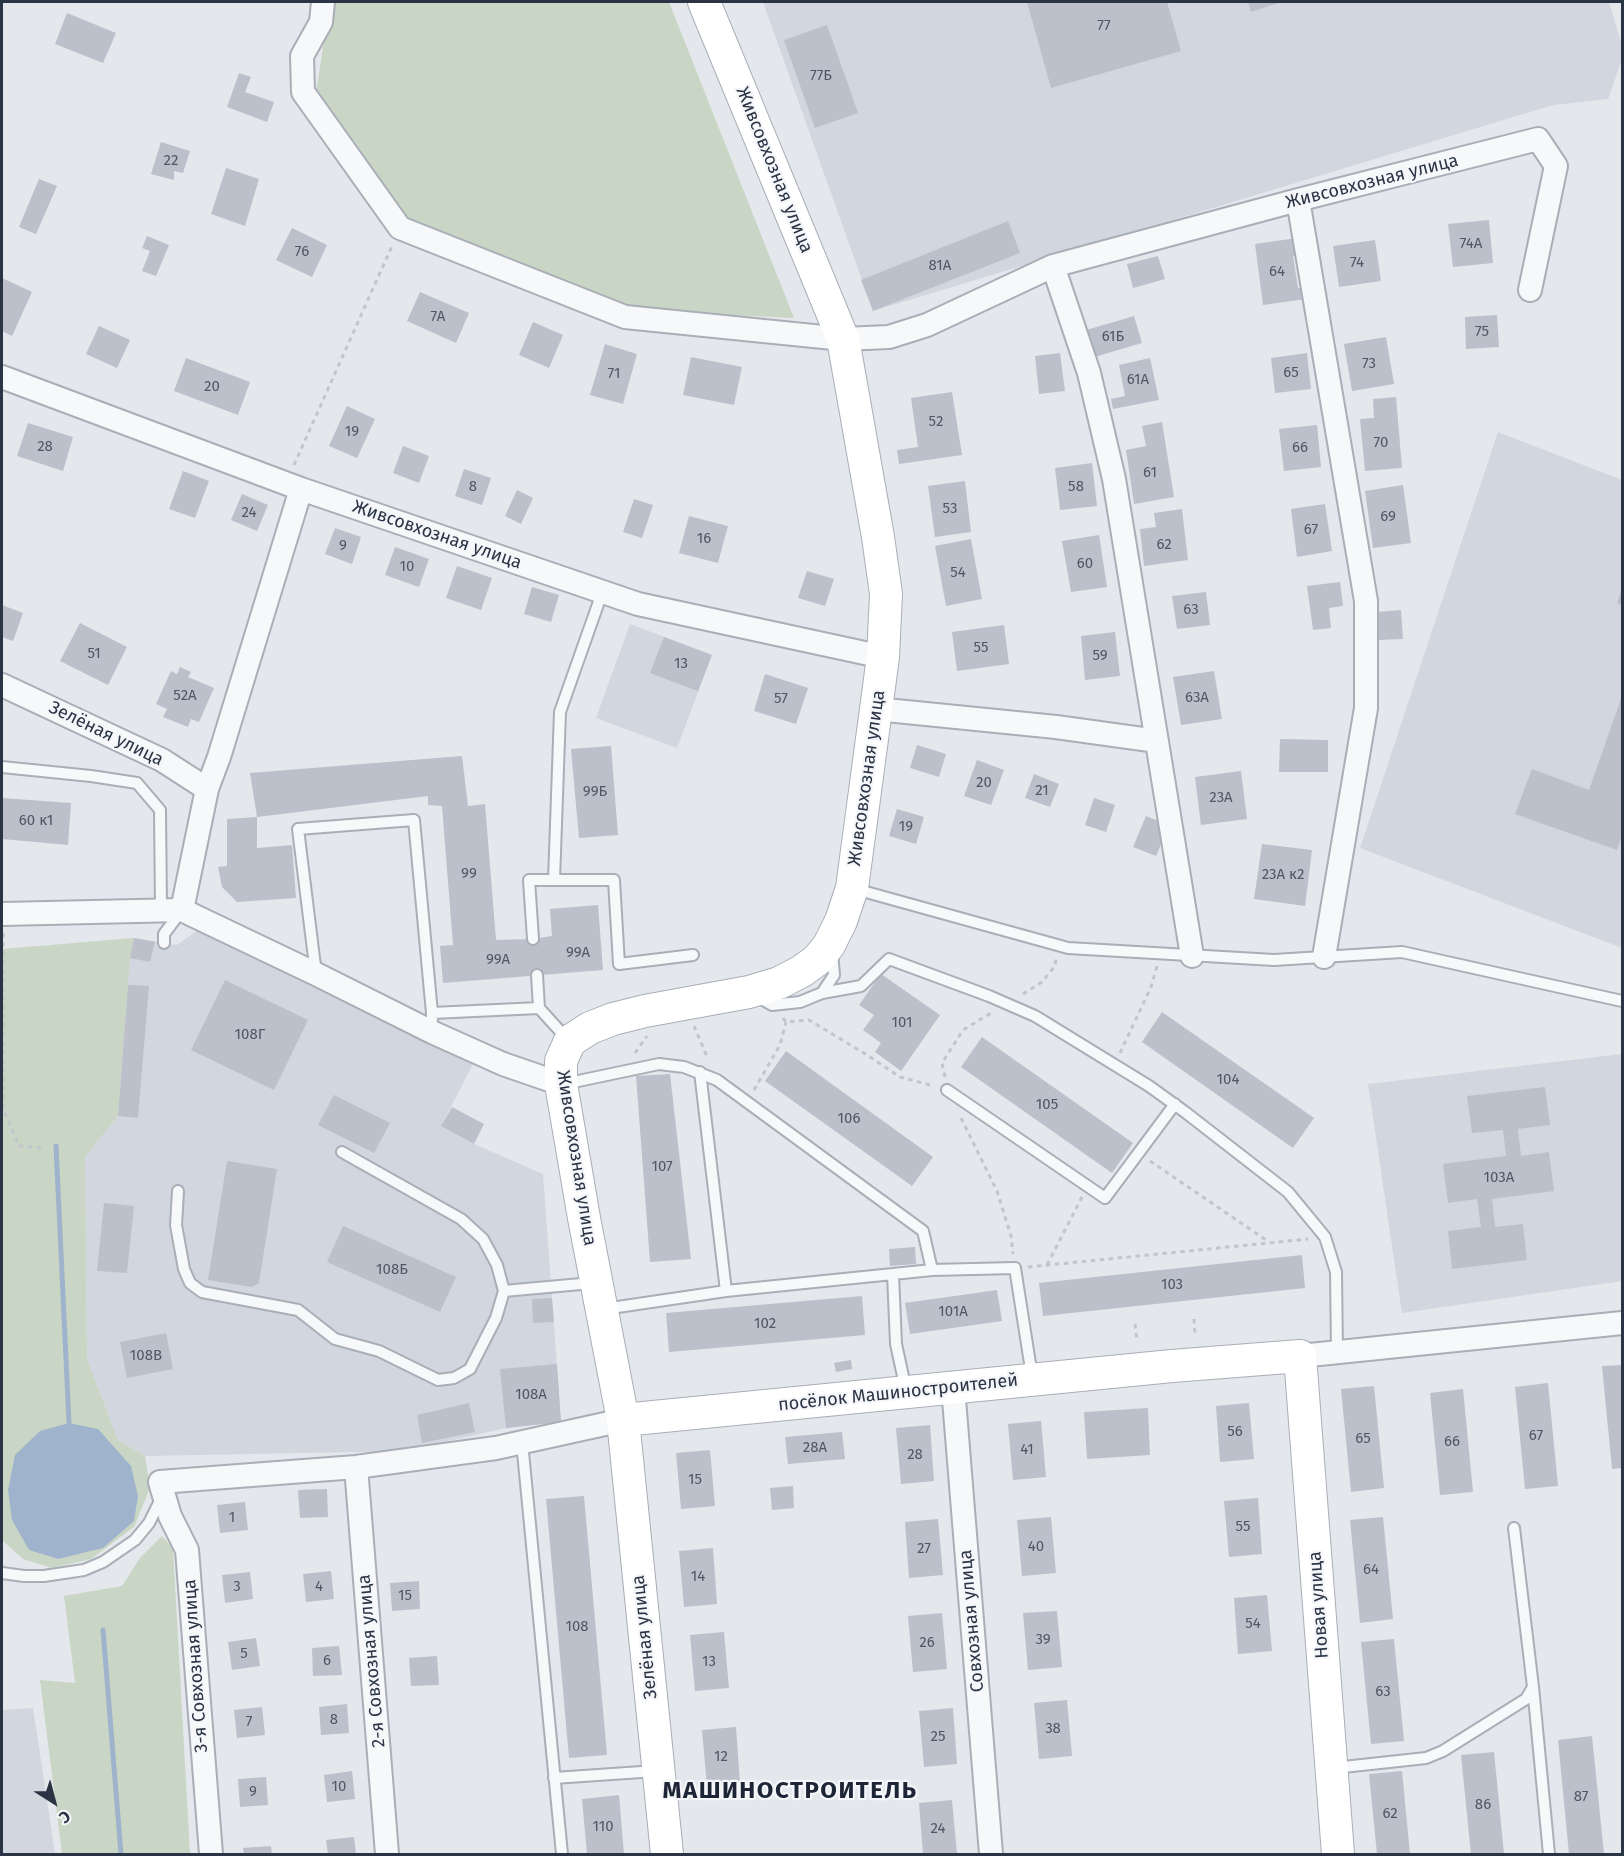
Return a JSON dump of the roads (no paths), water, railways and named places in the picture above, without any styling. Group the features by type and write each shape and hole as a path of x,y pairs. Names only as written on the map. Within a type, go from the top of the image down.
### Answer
{"street":[{"name":"Живсовхозная улица","path":"324,2 321,22 302,56 303,92 400,228 626,317 843,339 889,336 927,325 1053,266 1538,139 1556,166 1530,290"},
{"name":"Живсовхозная улица","path":"623,1420 561,1084 561,1060 570,1041 590,1028 613,1019 645,1011 761,998 779,983 817,960 829,945 841,921 852,888 883,657 886,594 843,339 704,2"},
{"path":"1298,200 1366,601 1366,708 1324,957"},
{"path":"1053,266 1089,373 1114,479 1192,956"},
{"name":"Живсовхозная улица","path":"2,377 294,486 638,604 883,657"},
{"path":"172,910 207,789 219,757 294,486"},
{"name":"Зелёная улица","path":"2,685 162,760 207,789"},
{"path":"876,709 1157,741"},
{"path":"2,914 172,910 433,1023 500,1062 561,1084"},
{"path":"1300,1356 1623,1323"},
{"name":"посёлок Машиностроителей","path":"623,1420 1032,1379 1300,1356"},
{"name":"Новая улица","path":"1300,1356 1338,1854"},
{"name":"Совхозная улица","path":"953,1387 991,1854"},
{"path":"160,1482 356,1467 496,1448 623,1420"},
{"name":"Зелёная улица","path":"623,1420 667,1854"},
{"name":"2-я Совхозная улица","path":"356,1467 387,1854"},
{"name":"3-я Совхозная улица","path":"160,1482 170,1516 188,1550 211,1854"}],"lane":[{"path":"554,880 560,712 602,592"},
{"path":"2,767 137,783 160,810 172,910 164,934 164,943"},
{"path":"316,974 298,830 414,820 433,1023 539,1008"},
{"path":"533,939 529,880 614,880 619,964 693,955"},
{"path":"852,888 1068,948 1274,960 1402,952 1623,1001"},
{"path":"822,993 834,975 833,957 829,945"},
{"path":"761,998 801,1002 822,993 861,986 889,959 1035,1016 1175,1104 1288,1192 1325,1238 1336,1272 1337,1353"},
{"path":"537,975 539,1008 570,1041"},
{"path":"561,1084 659,1064 684,1067 717,1080 923,1231 932,1270"},
{"path":"700,1072 726,1291"},
{"path":"947,1090 1105,1198 1175,1104"},
{"path":"178,1191 176,1225 184,1269 190,1283 202,1292 298,1310 335,1339 379,1351 438,1380 454,1378 470,1369 496,1318 504,1291 497,1265 483,1239 461,1218 342,1152"},
{"path":"504,1291 599,1296 726,1291 932,1270 1015,1268 1032,1379"},
{"path":"893,1274 896,1344 907,1392"},
{"path":"522,1442 562,1854"},
{"path":"2,1573 44,1576 84,1570 103,1562 135,1540 149,1523 159,1503 160,1482"},
{"path":"1514,1528 1533,1687 1549,1854"},
{"path":"1331,1768 1426,1758 1443,1751 1512,1709 1526,1699 1533,1687"},
{"path":"554,1778 659,1770"}],"water":[{"path":"69,1423 98,1429 131,1466 138,1496 134,1521 103,1548 58,1559 29,1550 12,1520 8,1490 15,1455 40,1431"}],"waterway":[{"path":"56,1146 69,1423"},
{"path":"103,1630 121,1854"}],"district":[{"name":"МАШИНОСТРОИТЕЛЬ","path":"790,1791"}]}
